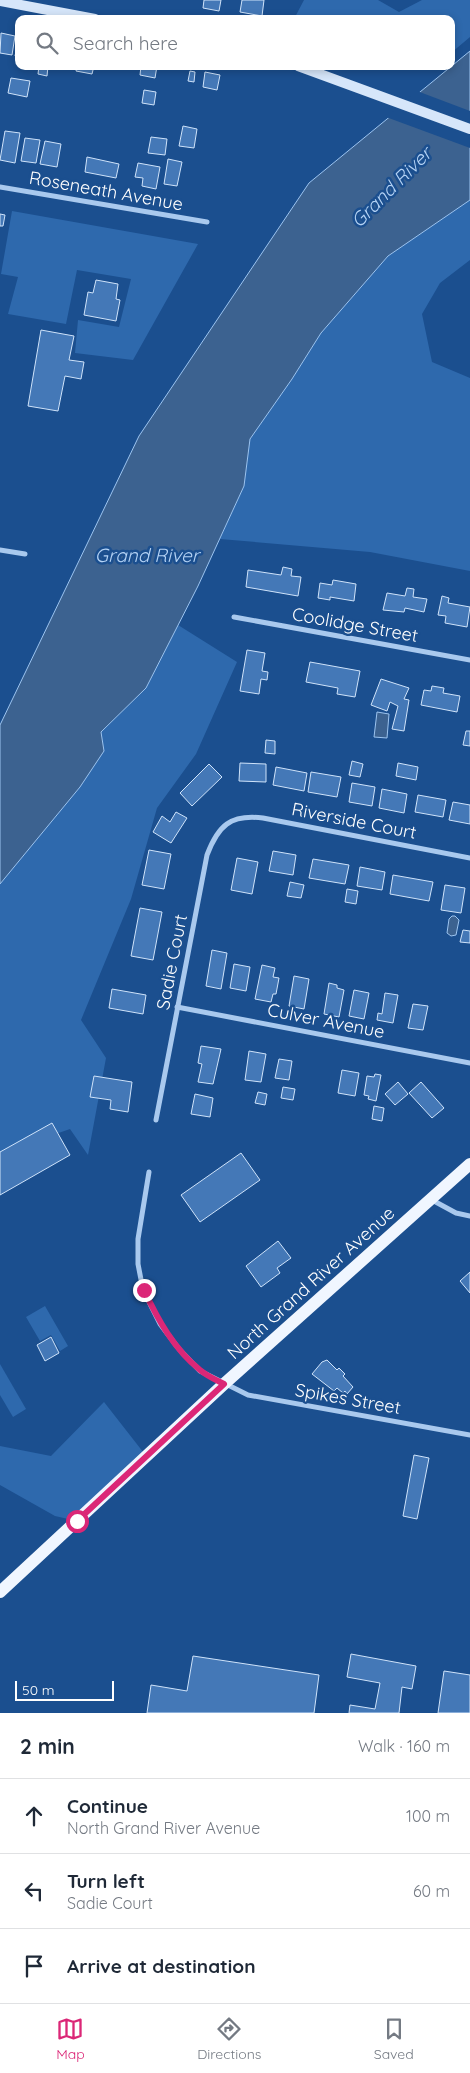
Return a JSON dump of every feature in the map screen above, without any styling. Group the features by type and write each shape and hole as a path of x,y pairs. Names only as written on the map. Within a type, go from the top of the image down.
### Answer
{"main road":[{"name":"North Grand River Avenue","path":"0,1592 224,1384 470,1164"}],"street":[{"path":"0,1 74,15"},
{"path":"311,70 470,129"},
{"name":"Roseneath Avenue","path":"0,187 207,222"},
{"path":"0,550 25,554"},
{"name":"Coolidge Street","path":"234,617 470,660"},
{"name":"Riverside Court","path":"234,820 250,816 263,818 470,858"},
{"name":"Sadie Court","path":"156,1120 207,855 212,839 220,828 234,820"},
{"name":"Culver Avenue","path":"178,1006 470,1063"},
{"path":"149,1172 138,1239 138,1264 144,1290 160,1324 179,1349 200,1371 224,1384"},
{"path":"431,1200 456,1213 470,1216"},
{"name":"Spikes Street","path":"224,1384 248,1395 470,1435"}],"shaded area":[{"path":"304,0 378,0 399,12 422,0 470,0 470,37 455,50 455,15 296,15"},
{"path":"470,200 470,260 440,283 422,314 432,362 470,378 470,571 370,552 220,539 244,486 250,439 292,379 321,333 388,256"},
{"path":"12,211 198,244 133,360 75,353 78,320 119,327 131,279 77,270 66,324 8,314 18,277 1,274"},
{"path":"178,625 237,662 196,754 157,808 131,899 81,1020 106,1058 88,1155 70,1129 30,1143 0,1159 0,884 80,787 104,751 101,732 146,688"},
{"path":"45,1306 68,1346 60,1351 51,1335 40,1341 26,1317"},
{"path":"0,1364 26,1409 13,1417 0,1395"},
{"path":"104,1402 147,1457 77,1521 55,1516 0,1485 0,1446 51,1456"}],"water":[{"name":"Grand River","path":"470,51 470,200 388,256 321,333 292,379 250,439 244,486 198,586 146,688 101,732 104,751 80,787 0,884 0,725 139,436 309,183 447,70 455,70 455,63"},
{"path":"377,712 389,714 387,738 374,737"},
{"path":"452,916 459,920 456,935 451,936 447,933 449,919"}],"pier":[{"path":"417,91 470,111 470,148 386,117"}],"building":[{"path":"204,0 221,0 219,11 203,8"},
{"path":"242,0 264,0 262,15 240,12"},
{"path":"1,33 15,36 12,55 0,53"},
{"path":"38,70 48,70 47,76 38,74"},
{"path":"76,70 93,70 92,74"},
{"path":"141,70 156,70 155,78 140,75"},
{"path":"190,71 195,72 194,82 188,81"},
{"path":"205,72 220,75 217,90 203,87"},
{"path":"11,78 30,81 27,97 8,93"},
{"path":"144,90 156,92 154,105 142,103"},
{"path":"183,126 197,129 194,148 179,146"},
{"path":"5,131 20,133 15,163 0,160"},
{"path":"151,137 167,139 165,155 148,153"},
{"path":"25,138 40,140 36,163 21,161"},
{"path":"45,141 61,144 57,167 40,164"},
{"path":"87,157 119,164 116,178 85,172"},
{"path":"168,159 182,162 177,186 164,184"},
{"path":"138,163 160,167 156,189 142,186 143,178 135,177"},
{"path":"0,214 5,215 3,226 0,226"},
{"path":"96,280 118,284 116,299 120,300 116,321 84,315 88,292 93,293"},
{"path":"41,330 74,336 69,360 84,362 81,379 65,376 58,411 28,406"},
{"path":"283,567 292,569 291,576 301,577 298,596 246,587 248,570 281,575"},
{"path":"333,580 356,584 354,601 330,597 330,600 318,598 320,583 332,585"},
{"path":"407,588 414,589 413,597 427,599 424,612 405,608 404,612 383,610 387,593 405,596"},
{"path":"442,596 449,598 448,603 470,607 467,627 445,623 446,616 438,615"},
{"path":"247,650 265,653 262,671 268,672 267,680 261,679 259,694 240,691"},
{"path":"310,662 360,671 355,697 337,694 338,688 306,682"},
{"path":"381,679 409,688 404,699 409,700 404,731 392,729 398,706 390,702 387,711 371,705"},
{"path":"432,686 444,688 443,693 460,696 457,712 421,705 424,690 431,691"},
{"path":"466,731 470,731 470,746 463,745"},
{"path":"266,740 275,741 275,754 265,753"},
{"path":"352,761 363,764 360,777 349,775"},
{"path":"240,763 266,764 266,782 239,781"},
{"path":"398,763 418,767 416,780 396,776"},
{"path":"209,764 222,777 192,806 180,793"},
{"path":"276,767 307,773 304,791 273,785"},
{"path":"311,772 341,777 337,797 308,792"},
{"path":"352,783 375,787 372,806 349,802"},
{"path":"382,789 407,794 404,813 379,808"},
{"path":"418,795 446,800 443,817 415,812"},
{"path":"453,802 470,805 470,824 449,820"},
{"path":"176,812 187,818 171,843 153,832 162,816 170,822"},
{"path":"149,850 171,854 164,889 142,885"},
{"path":"273,851 296,855 293,875 269,871"},
{"path":"237,858 258,862 252,894 231,890"},
{"path":"313,859 349,865 345,884 309,878"},
{"path":"360,867 385,872 382,890 357,886"},
{"path":"393,875 433,882 429,901 390,894"},
{"path":"290,882 304,885 301,898 287,896"},
{"path":"445,885 465,888 461,913 441,910"},
{"path":"347,889 358,891 356,904 345,902"},
{"path":"140,908 162,912 153,960 131,956"},
{"path":"463,930 470,931 470,943 460,942"},
{"path":"212,950 227,953 221,989 206,986"},
{"path":"234,964 250,967 246,991 230,988"},
{"path":"262,965 275,968 273,977 279,978 276,994 273,994 271,1002 255,999"},
{"path":"294,976 309,979 304,1009 289,1006"},
{"path":"329,983 337,985 337,988 344,990 339,1017 324,1014"},
{"path":"112,989 146,995 143,1014 109,1008"},
{"path":"354,990 369,993 364,1019 349,1016"},
{"path":"385,993 398,995 393,1023 377,1020 378,1013 382,1014"},
{"path":"413,1004 428,1006 423,1030 408,1028"},
{"path":"201,1046 221,1049 213,1084 198,1082 202,1064 198,1063"},
{"path":"249,1051 266,1054 261,1082 245,1080"},
{"path":"279,1059 292,1061 289,1080 275,1078"},
{"path":"342,1070 359,1073 355,1096 338,1093"},
{"path":"375,1074 381,1075 376,1101 368,1099 369,1096 364,1095 367,1076 374,1077"},
{"path":"94,1076 132,1082 128,1112 110,1109 111,1100 90,1097"},
{"path":"398,1082 408,1094 395,1105 385,1094"},
{"path":"421,1082 444,1108 432,1118 409,1093"},
{"path":"283,1087 295,1089 293,1100 281,1098"},
{"path":"258,1092 267,1094 265,1105 255,1103"},
{"path":"195,1094 213,1098 210,1117 191,1114"},
{"path":"374,1106 384,1108 382,1121 372,1119"},
{"path":"52,1123 70,1155 0,1195 0,1152"},
{"path":"241,1153 260,1180 200,1222 181,1195"},
{"path":"278,1241 291,1258 277,1268 280,1273 261,1287 246,1266"},
{"path":"470,1272 470,1293 460,1281"},
{"path":"51,1337 59,1353 45,1361 37,1345"},
{"path":"327,1360 337,1370 339,1368 345,1374 343,1376 353,1387 347,1394 345,1391 343,1393 337,1388 334,1391 312,1374 322,1362"},
{"path":"414,1455 429,1458 417,1519 403,1516"},
{"path":"351,1654 416,1666 412,1689 402,1687 399,1713 349,1713 350,1705 375,1709 380,1683 347,1677"},
{"path":"193,1656 319,1675 314,1713 147,1713 151,1685 187,1691"},
{"path":"444,1671 470,1675 470,1713 438,1713"}],"route":[{"path":"77,1521 224,1384 200,1371 179,1349 160,1324 144,1290"}]}
